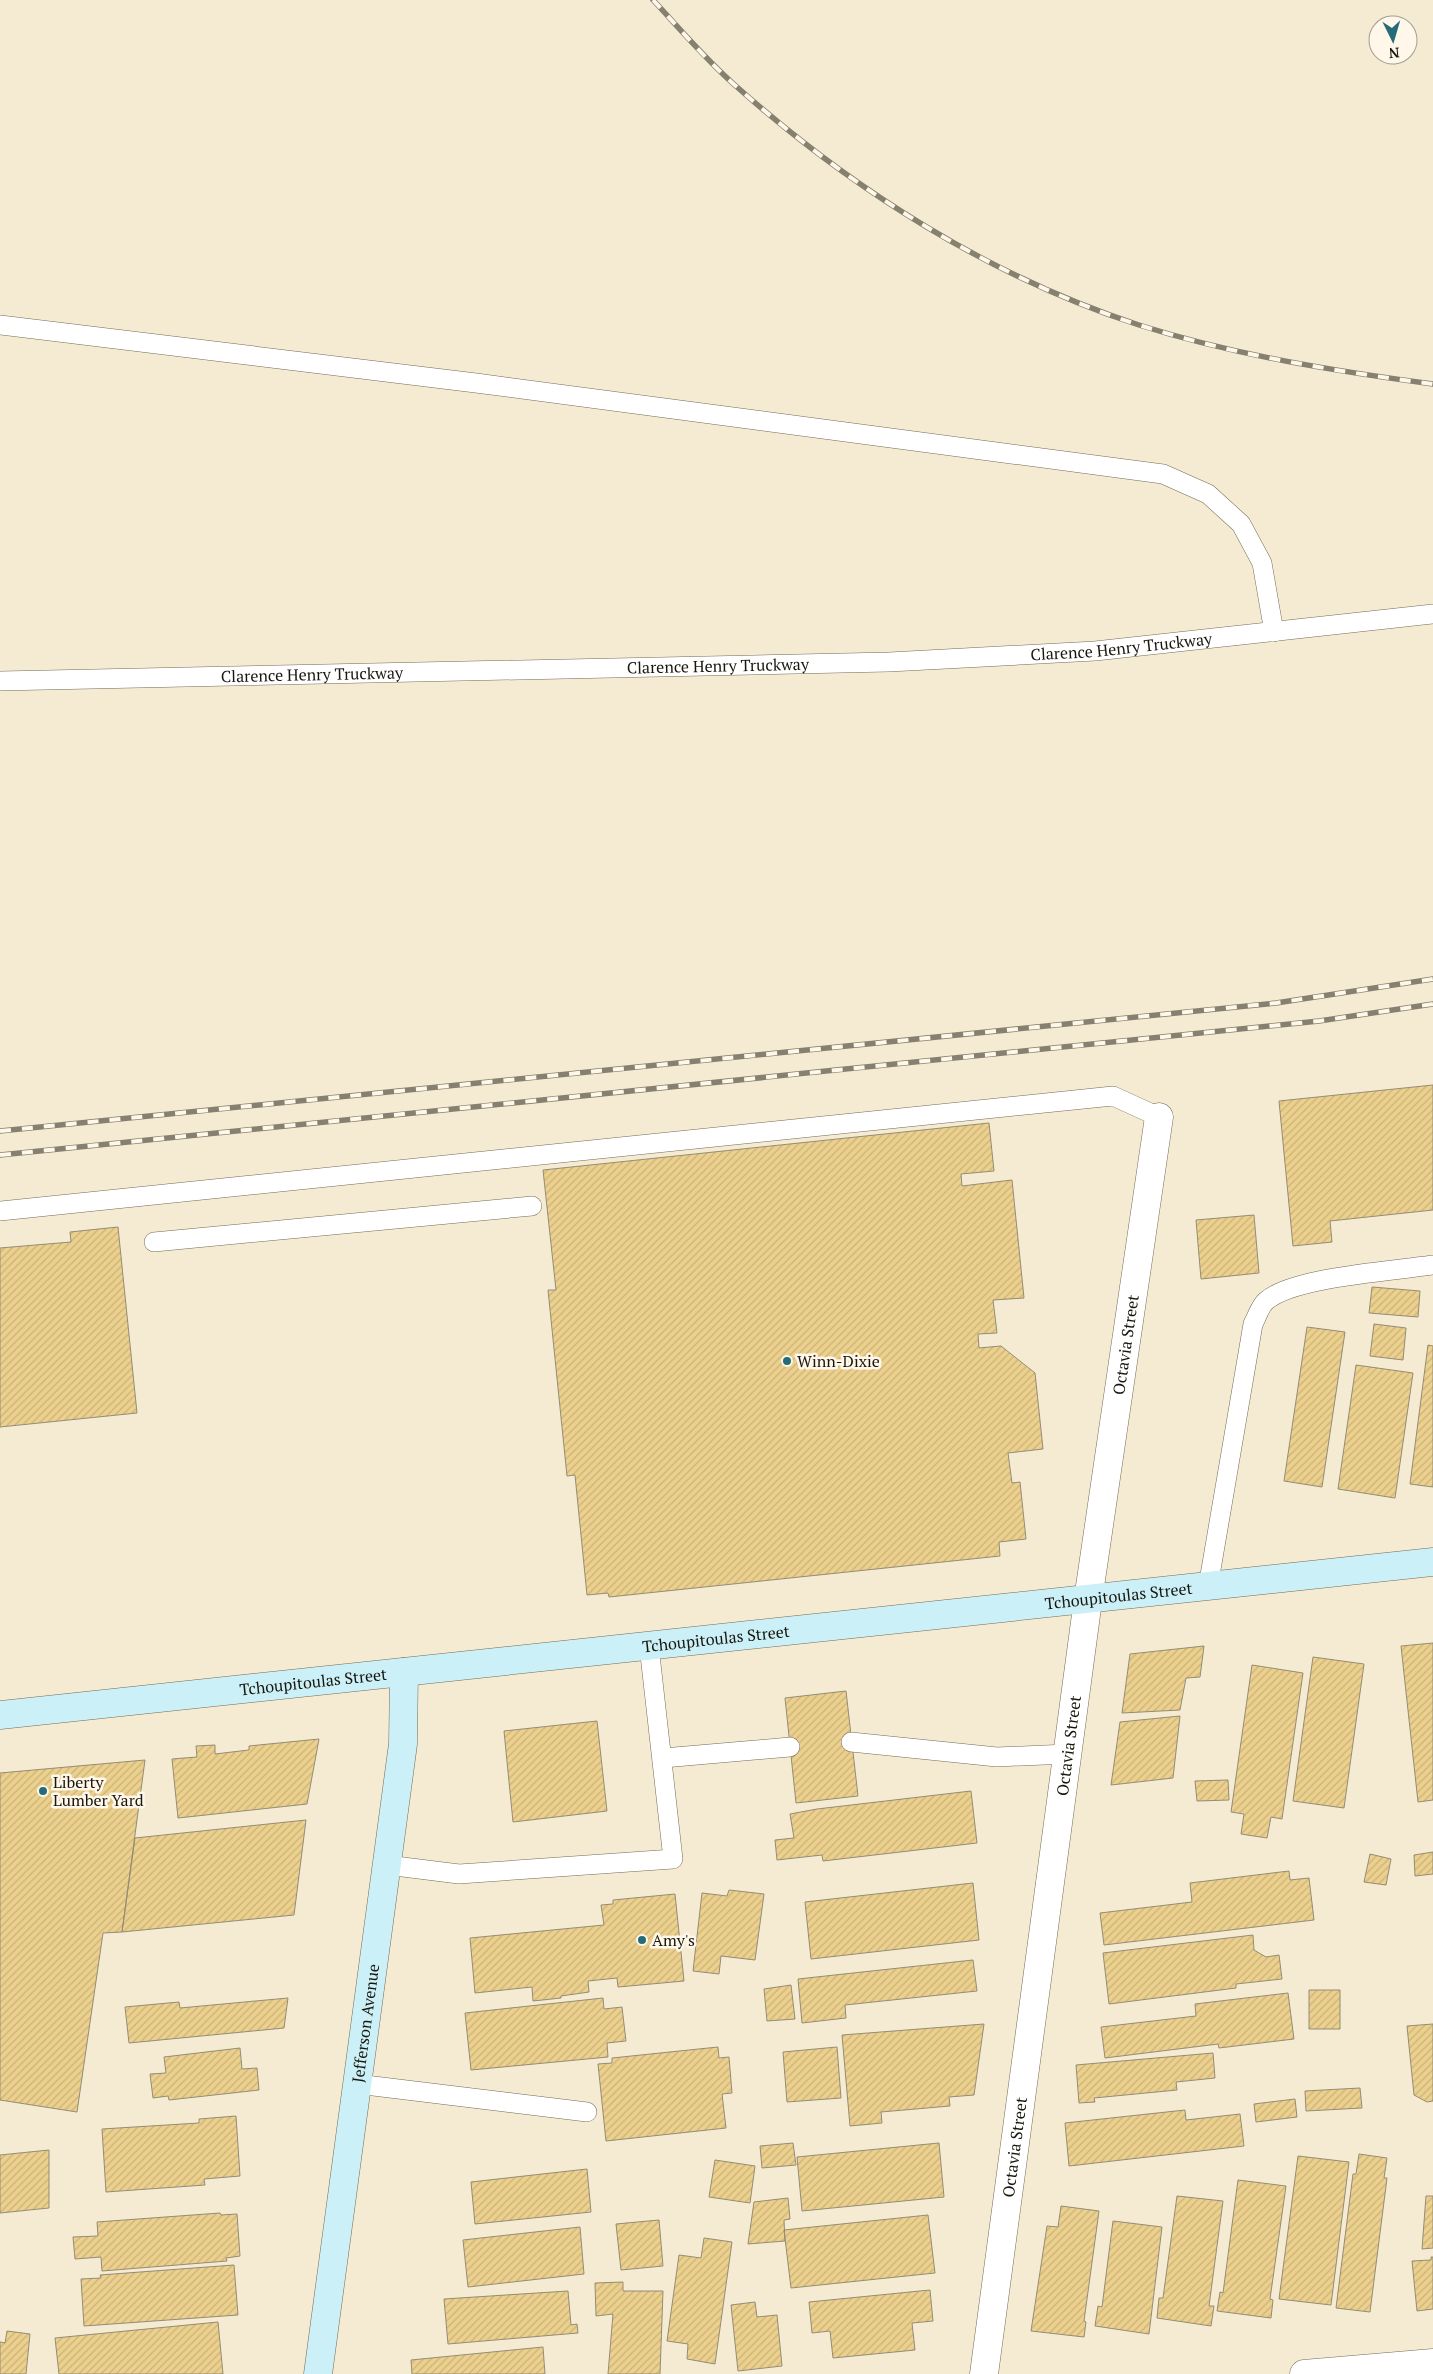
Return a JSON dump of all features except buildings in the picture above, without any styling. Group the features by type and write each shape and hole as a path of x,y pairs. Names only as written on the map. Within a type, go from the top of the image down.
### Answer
{"street":[{"name":"Octavia Street","path":"984,2374 1088,1600 1160,1118"},
{"name":"Tchoupitoulas Street","path":"0,1715 1433,1562"},
{"name":"Jefferson Avenue","path":"318,2374 403,1744 404,1672"},
{"path":"1304,2374 1433,2363"}],"lane":[{"path":"0,325 476,382 1164,474 1208,494 1241,524 1262,563 1274,632"},
{"name":"Clarence Henry Truckway","path":"0,681 889,662 1095,652 1433,614"},
{"path":"0,1212 1113,1096 1160,1118"},
{"path":"154,1242 532,1206"},
{"path":"1208,1587 1253,1324 1265,1302 1290,1288 1309,1283 1433,1265"},
{"path":"387,1864 460,1874 673,1859 649,1646"},
{"path":"851,1742 997,1757 1068,1754"},
{"path":"663,1758 790,1747"},
{"path":"357,2084 587,2112"}],"railway":[{"path":"653,0 726,77 782,125 876,195 926,227 977,256 1030,282 1084,305 1175,336 1322,368 1433,384"},
{"path":"0,1131 1276,1003 1433,979"},
{"path":"0,1155 1319,1021 1433,1004"}],"place":[{"name":"Winn-Dixie","path":"787,1361"},
{"name":"Liberty Lumber Yard","path":"43,1791"},
{"name":"Amy's","path":"642,1940"}]}
